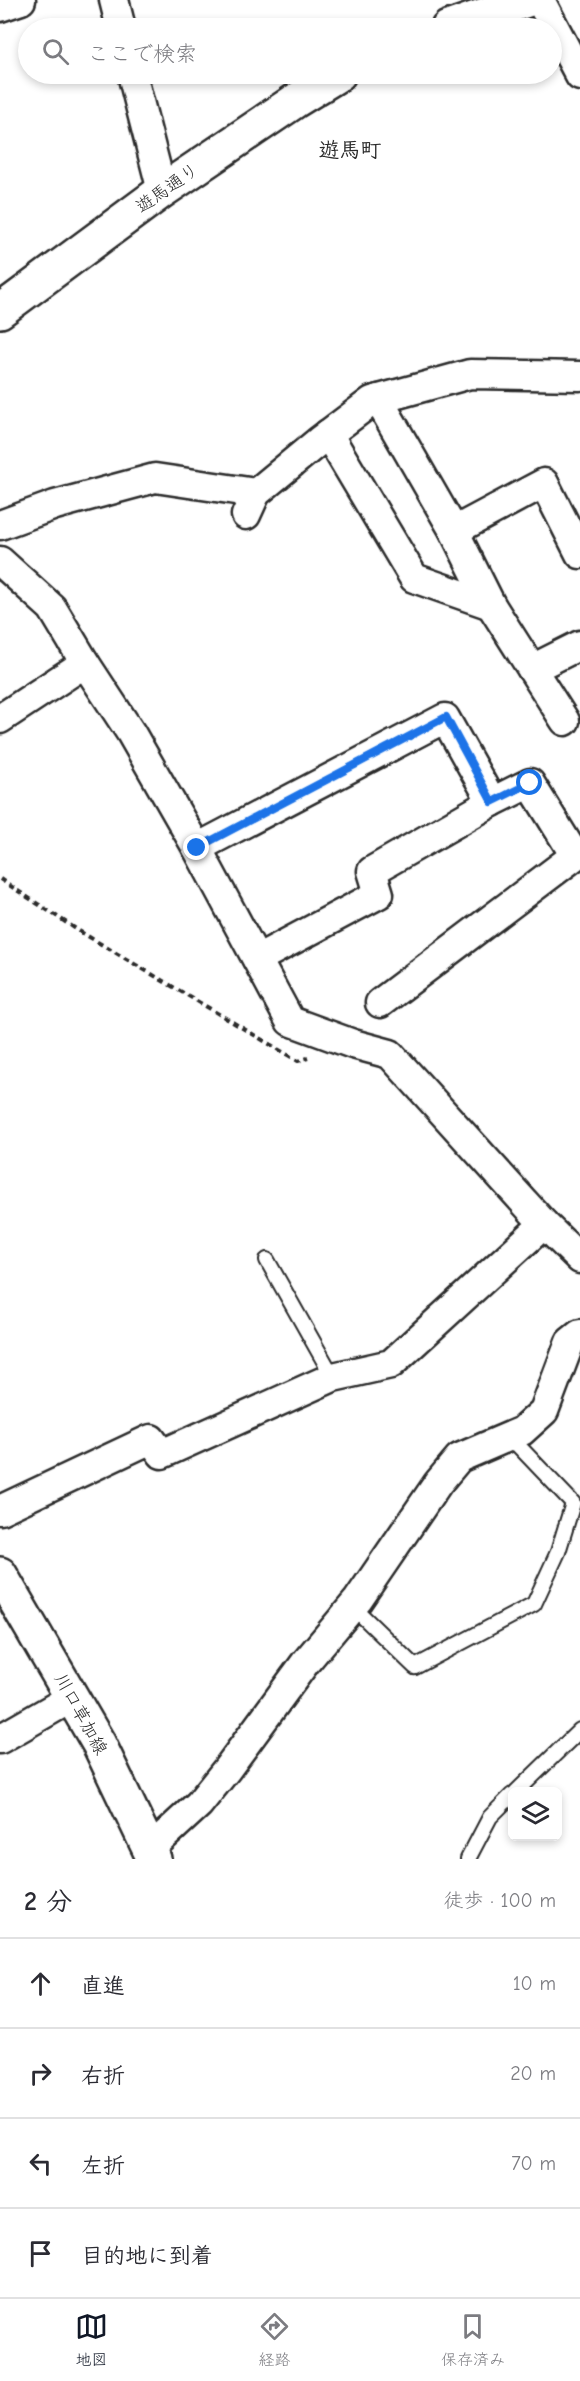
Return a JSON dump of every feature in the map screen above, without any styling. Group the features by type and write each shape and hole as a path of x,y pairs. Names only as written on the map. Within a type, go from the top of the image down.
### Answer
{"street":[{"path":"0,7 21,0"},
{"path":"114,0 118,18"},
{"path":"476,18 527,0"},
{"path":"540,0 549,18"},
{"path":"562,42 580,76"},
{"path":"135,84 162,191"},
{"name":"遊馬通り","path":"0,311 162,191 323,84"},
{"path":"0,525 55,505 155,478 251,504 328,434 378,399 470,374 580,376"},
{"path":"378,399 454,531 492,605 565,721"},
{"path":"328,434 414,578 492,605"},
{"path":"454,531 543,483 580,555"},
{"path":"0,561 52,608 131,733 197,848 290,1021 353,1044 390,1054 544,1224 580,1259"},
{"path":"532,669 580,645"},
{"path":"0,719 85,663"},
{"path":"197,848 446,717 492,802"},
{"path":"257,959 379,894 372,871 492,802 530,783 577,853 380,1003"},
{"path":"0,1510 151,1439 162,1454 333,1377 391,1364 544,1224"},
{"path":"152,1854 199,1804 305,1663 353,1607 438,1483 459,1458 522,1431 543,1411 570,1342 580,1334"},
{"name":"川口草加線","path":"0,1574 73,1697 152,1854"},
{"path":"0,1739 73,1697"}],"lane":[{"path":"267,1260 333,1377"},
{"path":"353,1607 415,1667 534,1604 558,1552 573,1503 509,1436"},
{"path":"520,1787 580,1730"},
{"path":"468,1859 490,1817 508,1800"}],"path":[{"path":"0,879 79,931 298,1061 309,1058"}],"district":[{"name":"遊馬町","path":"350,150"}],"route":[{"path":"197,848 446,717 492,802 530,783"}]}
